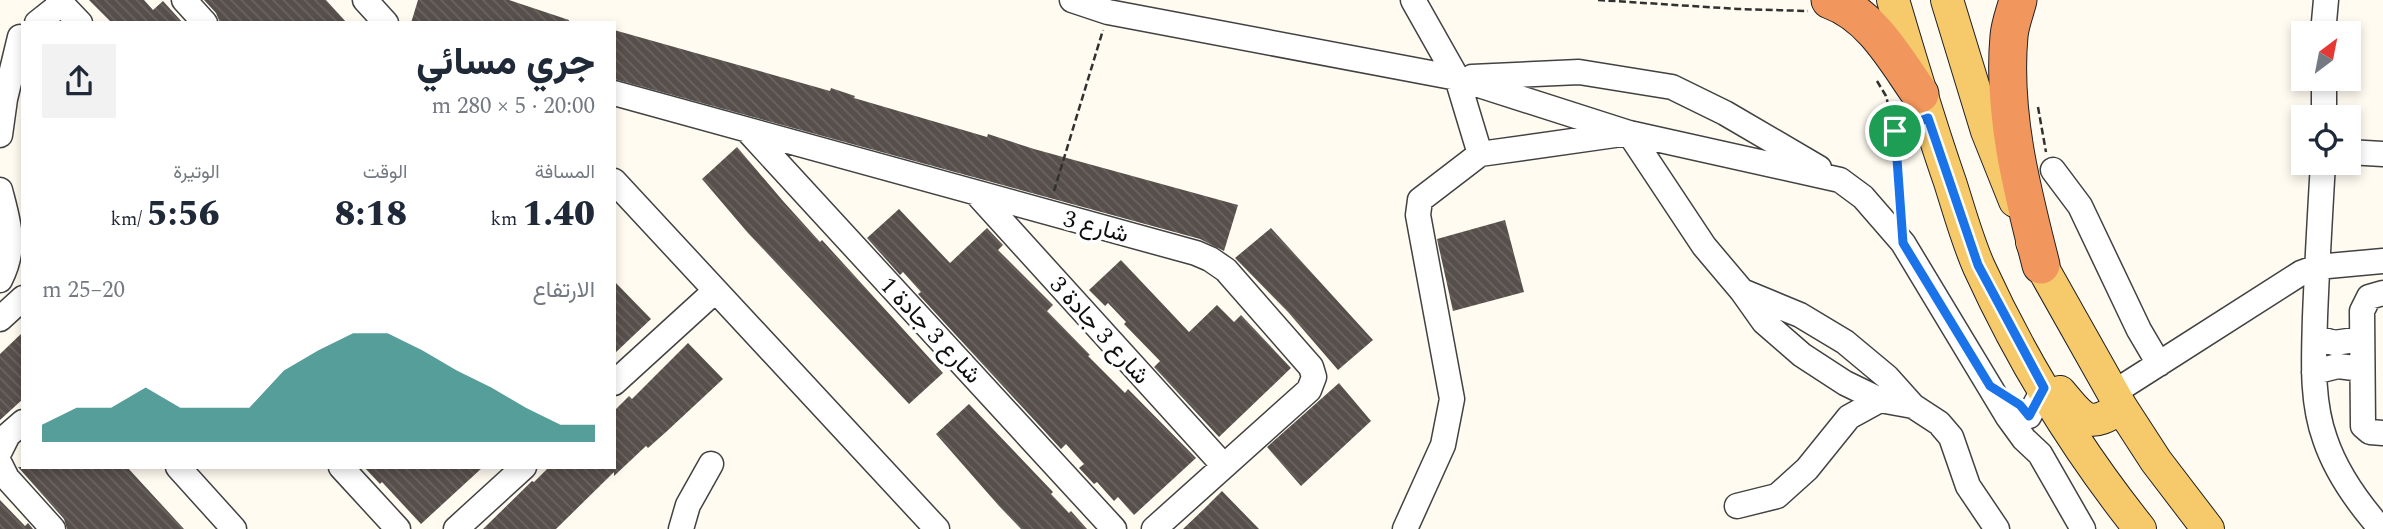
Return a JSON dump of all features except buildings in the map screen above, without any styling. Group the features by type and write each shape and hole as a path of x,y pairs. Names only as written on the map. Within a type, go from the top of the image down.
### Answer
{"highway":[{"path":"2018,0 2009,35 2009,94 2016,167 2041,265"},
{"path":"1819,6 1840,4 1880,36 1924,106"}],"main road":[{"path":"1893,0 1924,106 1978,265 2041,383 2108,489 2140,529"},
{"path":"1948,0 1987,131 2041,265 2117,400 2156,461 2208,529"},
{"path":"2041,383 2054,387 2081,416 2089,420 2107,417 2117,400"}],"street":[{"path":"184,0 203,21"},
{"path":"365,0 384,21"},
{"path":"1072,0 1108,12 1457,78 1629,133 1840,180"},
{"path":"1413,0 1457,78 1480,154"},
{"path":"2324,21 2326,0"},
{"path":"35,21 60,2 78,21"},
{"path":"0,135 20,32"},
{"path":"1457,78 1579,72 1672,87 1725,113 1840,180 1863,198 1903,243 2008,417 2024,439 2040,454 2083,529"},
{"name":"شارع 3","path":"616,94 1210,259 1226,270 1311,367 1314,377 1309,390 1154,529"},
{"name":"شارع 3 جادة 1","path":"748,131 1114,529"},
{"path":"1405,529 1443,445 1452,399 1418,207 1425,194 1480,154 1629,133"},
{"path":"1629,133 1704,246 1764,322 1802,355 1845,383 1880,400 1913,405"},
{"path":"2361,153 2383,154"},
{"path":"2053,170 2080,206 2139,330 2159,364"},
{"path":"2322,175 2314,372 2317,408 2325,440 2359,501 2381,529"},
{"path":"616,183 937,529"},
{"path":"0,190 12,246 0,280"},
{"name":"شارع 3 جادة 3","path":"977,194 1224,466"},
{"path":"2117,400 2159,364 2301,273 2317,275 2383,261"},
{"path":"2117,400 2298,291 2317,275"},
{"path":"616,379 715,291"},
{"path":"1742,291 1800,315 1845,342 1887,377 1913,405 1939,423 1951,437 1968,486 1997,529"},
{"path":"2383,293 2369,297 2363,306 2362,340 2363,426 2370,432 2383,433"},
{"path":"1,317 21,300"},
{"path":"2315,337 2343,343 2362,340"},
{"path":"2314,372 2338,366 2362,369"},
{"path":"2029,416 2041,383"},
{"path":"1990,386 2020,405 2029,416 2041,440 2040,454"},
{"path":"1737,506 1777,496 1807,469 1849,417 1880,400"},
{"path":"0,452 8,435 21,424"},
{"path":"0,464 7,478 53,529"},
{"path":"681,529 688,505 711,464"},
{"path":"180,469 234,529"},
{"path":"343,469 387,526"},
{"path":"456,529 522,469"}],"path":[{"path":"1598,0 1819,6"},
{"path":"1047,212 1108,12"},
{"path":"1873,75 1886,96 1895,131 1903,243"},
{"path":"2037,100 2047,154 2053,170"},
{"path":"1895,131 1924,106"}],"route":[{"path":"1928,118 1978,265 2044,388 2029,416 2020,405 1990,386 1903,243 1895,131 1928,118"}]}
